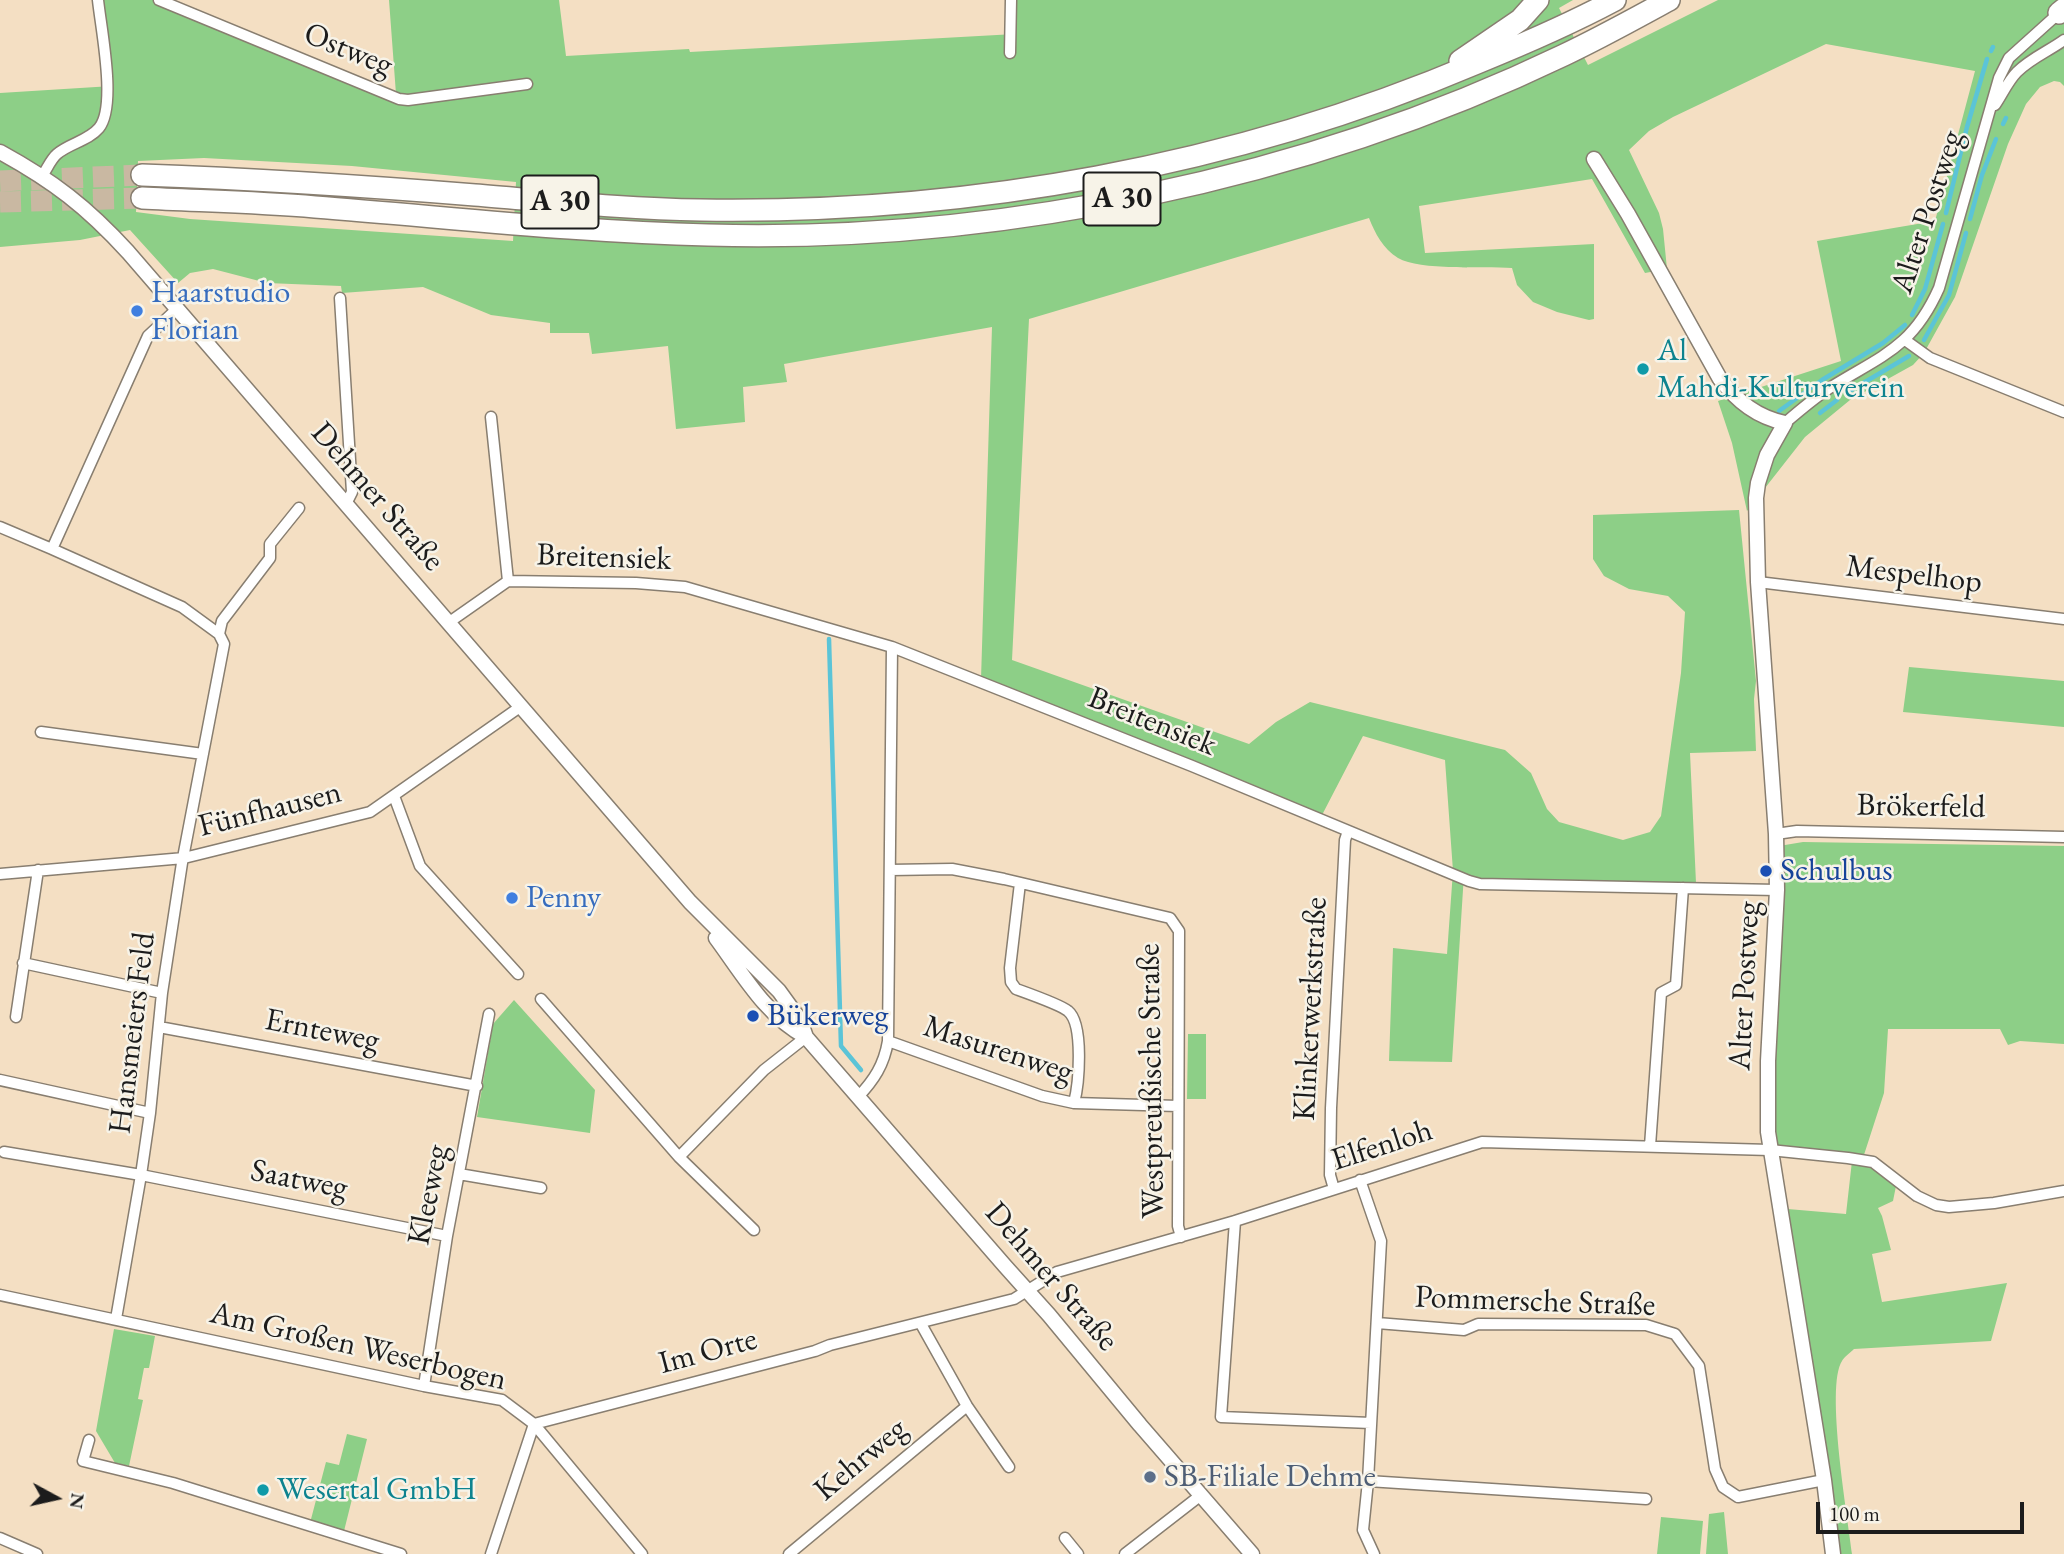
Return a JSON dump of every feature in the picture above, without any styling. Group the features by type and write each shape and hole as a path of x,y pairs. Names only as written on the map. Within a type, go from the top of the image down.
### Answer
{"highway":[{"path":"1427,85 1520,20 1538,0"},
{"name":"A 30","path":"142,175 250,179 698,211 846,208 979,197 1128,172 1325,121 1427,85 1534,40 1615,0"},
{"name":"A 30","path":"142,198 308,206 601,230 711,235 891,231 976,223 1063,211 1173,189 1262,167 1349,140 1503,82 1563,55 1669,0"}],"street":[{"path":"42,176 57,154 91,135 100,126 106,109 108,91 97,0"},
{"name":"Ostweg","path":"159,0 399,99 527,84"},
{"path":"1010,53 1011,0"},
{"name":"Alter Postweg","path":"1833,1554 1824,1480 1770,1150 1768,1061 1777,890 1776,834 1758,582 1758,483 1767,455 1785,423 1829,388 1870,366 1905,340 1930,309 1939,288 1999,78 2009,58 2061,11"},
{"name":"Alter Postweg","path":"1988,117 2015,73 2064,40"},
{"name":"Dehmer Straße","path":"0,152 72,197 107,229 690,902 779,991 800,1020 806,1037 1252,1554"},
{"path":"1594,159 1628,214 1720,379 1734,397 1755,412 1769,420 1785,423"},
{"path":"340,298 352,492 346,504"},
{"path":"52,549 148,336 177,309"},
{"path":"1905,340 1930,358 2064,412"},
{"name":"Breitensiek","path":"491,417 508,581"},
{"path":"0,527 182,607 219,634 222,621 270,558 270,544 299,508"},
{"name":"Breitensiek","path":"448,624 508,581 636,583 685,587 892,647 1192,766 1469,881 1480,884 1777,890"},
{"name":"Mespelhop","path":"1758,582 2064,619"},
{"name":"Hansmeiers Feld","path":"116,1319 150,1114 162,993 181,863 224,644 219,634"},
{"path":"858,1097 878,1074 886,1057 888,1041 892,647"},
{"name":"Fünfhausen","path":"0,874 184,858 370,812 520,707"},
{"path":"41,733 203,754"},
{"path":"394,796 420,866 519,974"},
{"name":"Klinkerwerkstraße","path":"1334,1189 1330,1175 1331,1108 1345,840 1348,831"},
{"name":"Brökerfeld","path":"1776,834 1797,831 2064,838"},
{"name":"Westpreußische Straße","path":"890,870 952,869 1170,918 1179,931 1178,1226 1181,1237"},
{"path":"16,1017 37,870"},
{"path":"1020,883 1010,968 1011,982 1016,989 1068,1011 1076,1024 1079,1069 1074,1103"},
{"path":"1650,1146 1661,993 1676,985 1683,888"},
{"path":"23,963 162,993"},
{"path":"541,999 680,1157 754,1230"},
{"name":"Kleeweg","path":"424,1385 447,1236 489,1014"},
{"name":"Ernteweg","path":"159,1027 477,1086"},
{"path":"680,1157 764,1070 806,1037"},
{"name":"Masurenweg","path":"888,1041 1042,1096 1074,1103 1178,1106"},
{"path":"0,1080 150,1114"},
{"name":"Elfenloh","path":"1026,1291 1057,1272 1235,1221 1482,1142 1770,1150 1848,1157 1873,1162 1917,1196 1936,1205 1949,1207 1994,1203 2064,1191"},
{"name":"Saatweg","path":"4,1152 141,1175 447,1236"},
{"path":"459,1174 541,1188"},
{"path":"1360,1180 1381,1241 1363,1530 1374,1554"},
{"path":"1235,1221 1221,1417 1371,1423"},
{"name":"Im Orte","path":"534,1424 1014,1299 1026,1291"},
{"name":"Am Großen Weserbogen","path":"0,1295 502,1400 534,1424 642,1554"},
{"name":"Pommersche Straße","path":"1377,1323 1464,1330 1478,1324 1646,1325 1675,1334 1699,1366 1711,1450 1723,1487 1738,1497 1824,1480"},
{"path":"921,1324 967,1406 1009,1467"},
{"name":"Kehrweg","path":"789,1554 967,1406"},
{"path":"491,1554 534,1424"},
{"path":"89,1440 83,1461 173,1483 401,1554"},
{"path":"1368,1481 1646,1499"},
{"path":"1125,1554 1201,1495"},
{"path":"0,1538 37,1554"},
{"path":"1065,1538 1078,1554"}],"green space":[{"path":"103,0 168,0 396,94 389,0 559,0 566,56 1015,34 1015,0 1573,0 1559,8 1588,65 1718,0 2064,0 2064,86 2054,81 2040,87 2026,104 2008,144 1955,297 1924,353 1913,365 1850,400 1805,437 1747,511 1732,443 1718,401 1841,361 1817,241 1935,221 1975,71 1826,44 1649,131 1629,150 1659,213 1667,269 1645,273 1592,179 1419,206 1425,253 1594,244 1594,319 1557,312 1533,302 1517,285 1512,268 1421,265 1398,258 1384,245 1369,218 1029,319 1012,660 1249,744 1276,722 1310,702 1505,750 1531,773 1547,809 1559,822 1623,840 1650,832 1661,816 1681,673 1685,612 1668,596 1629,589 1604,576 1593,559 1593,515 1739,510 1756,681 1756,751 1690,753 1696,883 1479,878 1464,874 1452,1062 1389,1061 1393,948 1447,954 1453,871 1445,760 1363,736 1322,815 1189,759 981,679 992,327 784,364 787,382 743,387 745,422 676,429 668,346 592,354 589,333 550,333 550,323 491,315 423,287 342,293 341,286 267,283 213,269 190,273 178,283 130,230 80,240 0,247 0,93 112,86","holes":["204,158 352,166 516,182 513,241 190,219 136,212 138,161"]},
{"path":"1909,667 2064,681 2064,727 1903,712"},
{"path":"1803,842 2064,846 2064,1044 2020,1041 2008,1045 2000,1029 1888,1029 1884,1093 1862,1161 1896,1186 1893,1201 1878,1208 1891,1250 1872,1254 1882,1302 2007,1283 1991,1341 1854,1349 1842,1361 1837,1375 1837,1424 1852,1554 1837,1554 1776,1208 1846,1214 1852,1161 1772,1151 1779,846"},
{"path":"514,1000 595,1090 590,1133 477,1117 493,1024"},
{"path":"1188,1034 1206,1034 1206,1099 1187,1099"},
{"path":"114,1329 155,1336 149,1368 144,1368 138,1399 143,1400 129,1466 115,1463 96,1431"},
{"path":"347,1434 367,1439 344,1531 310,1523 326,1462 339,1465"},
{"path":"1724,1512 1728,1554 1706,1554 1709,1514"},
{"path":"1661,1517 1703,1521 1700,1554 1657,1554"}],"waterway":[{"path":"1991,51 1993,47"},
{"path":"1946,213 1987,59"},
{"path":"2003,124 2006,118"},
{"path":"1970,219 1982,175 1996,139"},
{"path":"1912,315 1925,289 1943,224"},
{"path":"1924,340 1949,295 1966,233"},
{"path":"1779,411 1822,380 1883,343 1905,325"},
{"path":"1848,392 1909,356"},
{"path":"1820,413 1837,400"},
{"path":"829,639 841,1046 861,1070"}],"tunnel":[{"path":"0,181 142,175"},
{"path":"0,202 142,198"}],"place":[{"name":"Haarstudio Florian","path":"137,311"},
{"name":"Al Mahdi-Kulturverein","path":"1643,369"},
{"name":"Schulbus","path":"1766,871"},
{"name":"Penny","path":"512,898"},
{"name":"Bükerweg","path":"753,1016"},
{"name":"SB-Filiale Dehme","path":"1150,1477"},
{"name":"Wesertal GmbH","path":"263,1490"}]}
